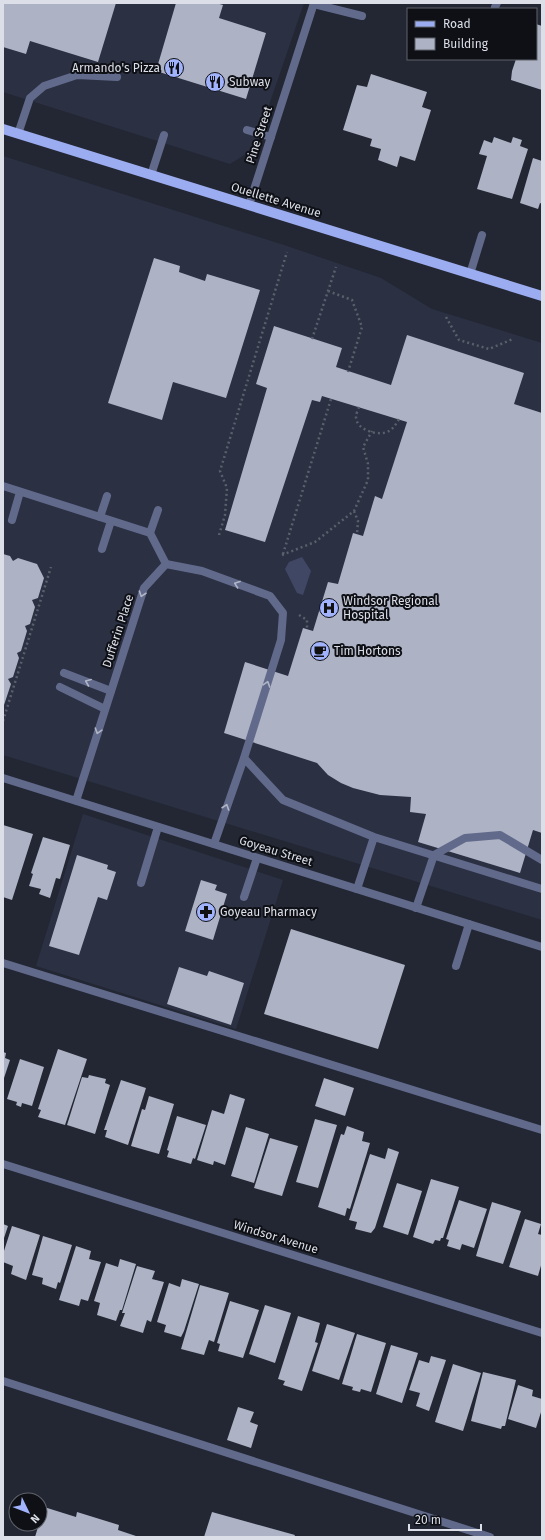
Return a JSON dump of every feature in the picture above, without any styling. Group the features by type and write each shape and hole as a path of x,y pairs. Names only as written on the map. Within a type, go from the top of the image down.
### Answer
{"main road":[{"name":"Ouellette Avenue","path":"3,129 542,296"}],"street":[{"path":"314,3 362,16"},
{"name":"Pine Street","path":"249,205 314,3"},
{"path":"18,134 30,98 44,86 77,75 117,77"},
{"path":"247,130 271,137"},
{"path":"151,175 164,135"},
{"path":"470,274 482,235"},
{"path":"3,486 150,533 166,564 202,571 270,596 283,613 281,640 244,758 214,844"},
{"path":"12,520 20,492"},
{"path":"100,517 107,496"},
{"path":"150,533 158,510"},
{"path":"102,549 111,521"},
{"name":"Dufferin Place","path":"76,801 144,588 166,564"},
{"path":"64,673 111,691"},
{"path":"60,687 105,709"},
{"path":"244,758 283,800 374,837 542,889"},
{"name":"Goyeau Street","path":"3,778 542,947"},
{"path":"141,883 158,827"},
{"path":"416,908 434,855 464,838 500,835 542,860"},
{"path":"357,889 374,837"},
{"path":"244,897 257,858"},
{"path":"456,966 469,924"},
{"path":"3,963 542,1130"},
{"name":"Windsor Avenue","path":"3,1164 542,1333"},
{"path":"3,1381 490,1537"}],"path":[{"path":"219,535 225,515 227,488 220,470 287,252"},
{"path":"312,339 336,267"},
{"path":"328,291 352,300 362,327 348,372"},
{"path":"446,317 459,340 489,349 513,339"},
{"path":"331,399 282,555 315,542 354,511 368,480 368,464 363,447 372,431"},
{"path":"359,407 356,416 358,423 364,429 378,433 388,432 399,419"},
{"path":"354,511 358,521 357,534"},
{"path":"225,515 229,516"},
{"path":"3,721 51,567"},
{"path":"299,615 307,620 307,629"}],"shaded area":[{"path":"3,3 304,3 254,149 230,164 3,92"},
{"name":"Windsor Regional Hospital","path":"3,156 284,245 381,278 432,309 542,343 542,920 3,755"},
{"path":"302,557 311,571 303,595 297,593 285,569 289,562"},
{"path":"83,814 283,880 236,1029 36,966"}],"building":[{"path":"3,3 116,3 98,62 30,41 26,54 3,47"},
{"path":"176,3 216,3 223,5 219,18 266,33 246,99 156,71"},
{"path":"537,24 542,26 542,90 511,80 516,60 537,60"},
{"path":"371,74 427,92 422,107 431,110 415,161 400,156 397,167 378,160 381,149 370,146 372,139 343,130 357,85 367,87"},
{"path":"494,137 511,143 513,137 522,140 520,146 528,149 512,199 477,189 487,156 479,154 484,140 492,143"},
{"path":"533,158 542,161 542,204 540,203 538,209 520,203"},
{"path":"154,258 180,266 179,272 205,281 207,274 260,290 226,398 173,382 162,420 108,403"},
{"path":"274,326 342,348 336,367 391,385 407,335 524,373 514,404 542,413 542,833 533,830 520,873 418,842 426,814 410,812 411,797 380,795 353,788 328,775 317,763 224,733 245,662 288,676 303,628 313,631 328,582 338,584 353,533 363,536 375,496 382,499 407,422 322,396 320,402 312,400 265,542 225,530 267,388 256,384"},
{"path":"3,554 10,556 13,561 18,558 37,564 44,578 38,598 32,600 35,607 30,624 25,626 27,631 21,651 17,653 19,658 13,677 8,679 11,684 3,708"},
{"path":"3,825 33,834 12,900 3,897"},
{"path":"43,837 70,845 60,879 56,878 50,898 39,894 41,889 29,886 33,874 31,873"},
{"path":"77,855 108,865 107,869 116,872 107,900 98,897 79,955 49,946"},
{"name":"Goyeau Pharmacy","path":"201,880 217,885 215,890 227,894 213,940 185,931"},
{"path":"291,929 405,965 378,1049 264,1014"},
{"path":"179,967 207,976 209,971 244,983 231,1025 167,1004"},
{"path":"58,1049 87,1059 65,1125 38,1117 41,1110 38,1109"},
{"path":"3,1052 6,1053 5,1058 10,1060 3,1081"},
{"path":"20,1059 44,1067 32,1106 22,1103 21,1107 16,1105 17,1102 7,1099"},
{"path":"89,1075 106,1079 105,1083 110,1085 95,1134 67,1125 82,1077 88,1078"},
{"path":"324,1078 354,1088 345,1116 315,1106"},
{"path":"121,1080 146,1088 128,1145 105,1137 107,1130 104,1130"},
{"path":"230,1094 245,1099 225,1165 214,1161 213,1165 197,1160 212,1110 224,1114"},
{"path":"149,1096 174,1104 159,1154 131,1146 142,1109 145,1110"},
{"path":"177,1116 206,1125 195,1159 193,1158 191,1164 167,1157 169,1151 167,1150"},
{"path":"315,1119 337,1125 318,1188 296,1182"},
{"path":"347,1126 364,1132 362,1141 370,1143 350,1209 347,1208 345,1216 318,1207 341,1134 344,1135"},
{"path":"246,1127 269,1134 254,1183 231,1176"},
{"path":"270,1138 298,1146 282,1196 254,1188"},
{"path":"388,1148 399,1152 375,1228 371,1233 355,1229 357,1222 349,1220 370,1154 385,1159"},
{"path":"431,1179 459,1187 443,1238 441,1238 440,1241 435,1240 433,1244 413,1237"},
{"path":"397,1183 422,1191 408,1235 383,1227"},
{"path":"459,1200 487,1209 474,1248 462,1244 460,1250 447,1246 449,1240 446,1239"},
{"path":"492,1202 521,1211 503,1264 476,1256"},
{"path":"525,1219 541,1224 538,1234 542,1235 542,1262 538,1276 509,1267"},
{"path":"3,1224 8,1226 3,1241"},
{"path":"12,1226 40,1235 26,1280 11,1274 13,1266 3,1262 3,1254"},
{"path":"43,1236 72,1245 60,1283 58,1282 56,1289 42,1284 43,1278 32,1275"},
{"path":"76,1246 91,1251 89,1259 101,1262 88,1301 81,1299 79,1306 59,1300"},
{"path":"120,1259 136,1264 122,1310 120,1310 116,1321 97,1315 100,1303 94,1301 106,1263 118,1267"},
{"path":"137,1266 155,1271 152,1279 164,1282 151,1322 147,1320 143,1333 120,1326 125,1313 122,1313"},
{"path":"182,1279 199,1284 181,1337 164,1332 166,1325 157,1322 169,1283 180,1287"},
{"path":"200,1285 229,1293 214,1342 209,1340 204,1355 181,1349"},
{"path":"230,1301 259,1310 243,1358 218,1351 220,1344 217,1343"},
{"path":"265,1305 291,1313 275,1363 249,1354"},
{"path":"298,1316 320,1323 315,1342 318,1343 302,1391 283,1385 285,1381 278,1379"},
{"path":"327,1324 355,1333 339,1380 312,1371"},
{"path":"357,1334 386,1343 371,1392 361,1389 360,1392 352,1390 353,1387 342,1384"},
{"path":"391,1345 418,1353 402,1403 376,1394"},
{"path":"431,1356 446,1360 429,1411 416,1406 420,1393 409,1390 419,1360 429,1363"},
{"path":"453,1364 481,1373 463,1431 435,1422"},
{"path":"483,1372 516,1380 505,1426 502,1426 501,1429 471,1421"},
{"path":"518,1385 533,1390 532,1396 542,1399 542,1409 536,1428 508,1419"},
{"path":"238,1407 254,1412 250,1422 258,1425 251,1448 227,1440"},
{"path":"48,1508 76,1517 77,1512 119,1525 118,1530 139,1537 35,1537 36,1532 48,1532"},
{"path":"212,1512 295,1535 294,1537 204,1537"}],"place":[{"name":"Armando's Pizza","path":"174,68"},
{"name":"Subway","path":"215,82"},
{"name":"Windsor Regional Hospital","path":"329,608"},
{"name":"Tim Hortons","path":"320,651"},
{"name":"Goyeau Pharmacy","path":"206,912"}]}
